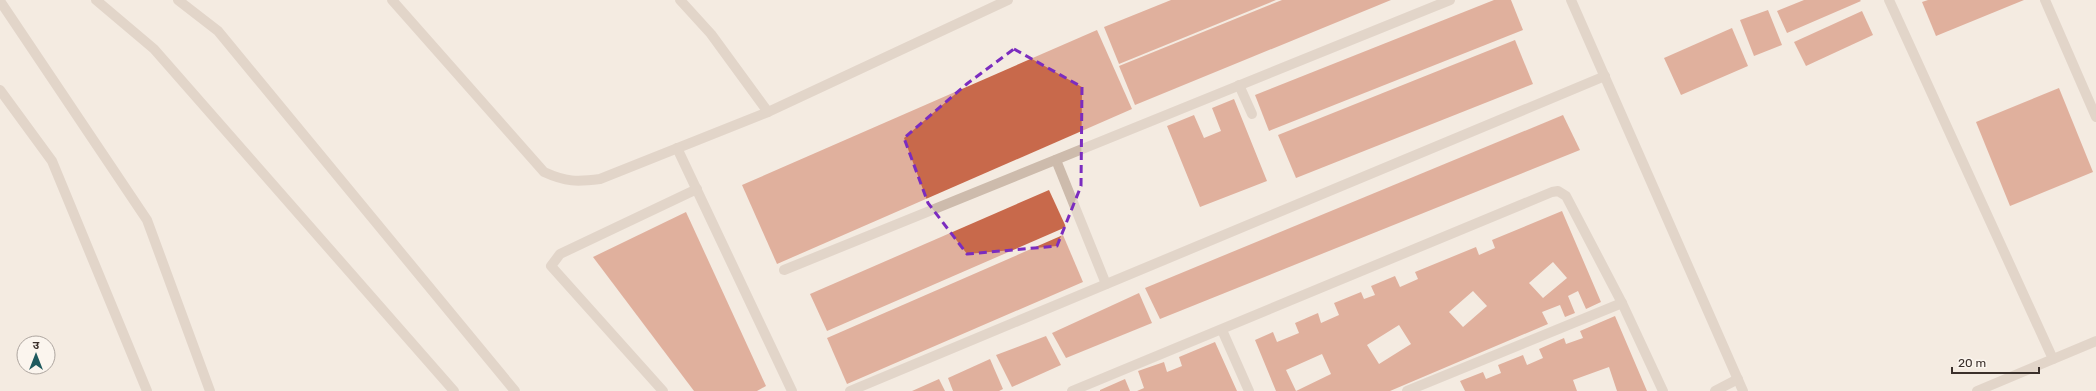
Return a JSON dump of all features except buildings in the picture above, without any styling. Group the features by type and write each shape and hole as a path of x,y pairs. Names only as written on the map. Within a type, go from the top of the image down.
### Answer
{"street":[{"path":"96,0 154,49 454,391"},
{"path":"178,0 218,31 515,391"},
{"path":"392,0 544,172 562,180 582,181 600,179 768,112 1008,0"},
{"path":"680,0 711,34 768,112"},
{"path":"784,270 1450,0"},
{"path":"1571,0 1743,391"},
{"path":"1890,0 2053,359"},
{"path":"2045,0 2096,118"},
{"path":"0,1 147,220 210,391"},
{"path":"850,391 1605,76"},
{"path":"1239,85 1252,114"},
{"path":"0,90 52,161 147,391"},
{"path":"677,148 792,391"},
{"path":"1056,160 1106,284"},
{"path":"662,391 551,266 560,254 697,189"},
{"path":"1072,391 1544,195 1558,191 1566,196 1622,303 1662,391"},
{"path":"1407,391 1622,303"},
{"path":"1222,330 1249,391"},
{"path":"1977,391 2096,341"},
{"path":"1715,391 1738,380"}],"highlighted area":[{"path":"1014,49 1082,87 1081,186 1057,246 967,254 928,203 904,138 968,83"}]}
